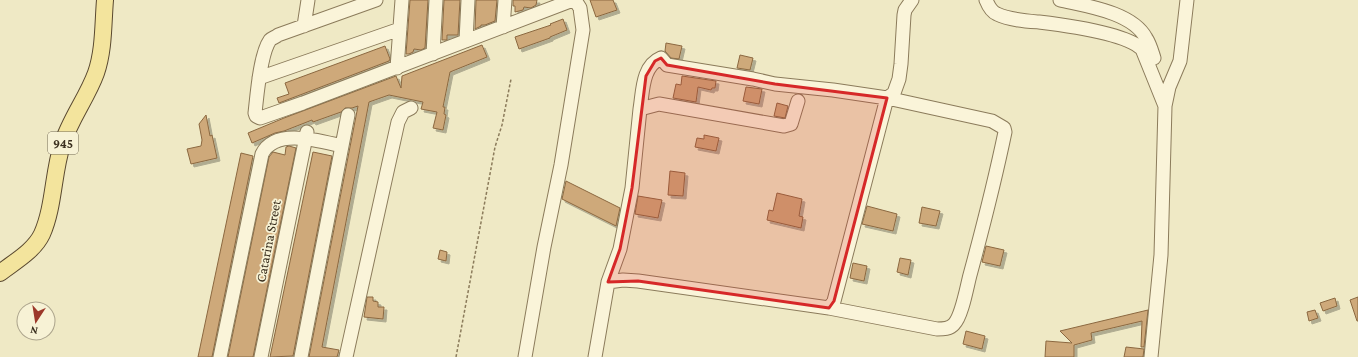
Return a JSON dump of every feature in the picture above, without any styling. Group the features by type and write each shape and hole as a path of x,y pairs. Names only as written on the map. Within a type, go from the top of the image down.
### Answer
{"main road":[{"name":"945","path":"0,274 32,247 42,235 62,145 72,119 96,72 101,53 105,0"}],"street":[{"path":"304,26 308,0"},
{"path":"339,13 341,0"},
{"path":"376,0 278,35 270,41 259,78 255,113 256,116 260,118 397,68 574,0 580,8 583,30 561,165 544,247 525,357"},
{"path":"397,68 402,0"},
{"path":"433,54 436,0"},
{"path":"466,42 468,0"},
{"path":"503,27 505,0"},
{"path":"538,14 540,0"},
{"path":"829,308 834,301 887,98 894,93 899,79 904,15 905,10 912,0"},
{"path":"986,0 996,14 1019,20 1106,33 1137,44 1142,49 1165,106"},
{"path":"1060,0 1105,11 1126,20 1137,27 1146,38 1154,59 1159,90"},
{"path":"1151,357 1161,255 1165,106 1169,87 1180,61 1187,0"},
{"path":"259,78 400,29"},
{"path":"595,357 608,282 620,249 632,188 640,109 647,69 655,61 661,58 667,65 775,84 833,90 887,98 992,121 1004,128 1005,132 999,161 963,303 958,319 954,324 945,329 937,329 829,308 638,281 623,280 608,282"},
{"path":"640,109 659,104 784,126 791,124 798,101"},
{"path":"346,357 398,122 403,112 411,108"},
{"path":"301,357 348,116"},
{"path":"220,357 262,154 265,149 276,142 306,135 342,146"},
{"name":"Catarina Street","path":"261,357 306,135"}],"path":[{"path":"456,357 495,147 502,125 510,79"}],"highlighted area":[{"path":"661,58 667,65 775,84 887,98 834,301 829,308 638,281 608,282 620,249 632,188 646,76 655,61"}],"building":[{"path":"410,0 428,0 425,48 421,50 414,49 413,52 406,54"},
{"path":"444,0 460,0 458,35 447,35 447,40 442,40"},
{"path":"476,0 497,0 495,21 481,25 475,29"},
{"path":"513,0 537,0 536,5 531,8 524,7 523,10 515,12"},
{"path":"590,0 613,0 617,10 596,17"},
{"path":"563,19 567,30 519,49 515,37 551,25 550,24"},
{"path":"666,43 682,46 679,59 671,58 665,51"},
{"path":"482,45 487,57 450,72 443,107 445,107 444,114 446,115 443,130 433,128 437,112 421,109 423,102 389,95 369,102 322,347 339,350 337,357 309,357 358,106 345,108 341,112 313,122 312,120 252,143 248,133 396,76 401,88 402,76"},
{"path":"385,46 390,59 389,61 279,103 277,98 289,94 285,83"},
{"path":"740,55 753,58 750,70 737,68"},
{"path":"682,76 716,81 715,88 712,88 711,90 698,87 696,102 673,98 676,84 681,85"},
{"path":"746,87 762,89 759,104 743,101"},
{"path":"777,103 788,106 785,118 774,116"},
{"path":"206,115 210,136 212,135 217,158 191,164 187,149 201,146 202,140 199,124"},
{"path":"704,135 719,138 716,151 695,147 697,138 704,139"},
{"path":"289,146 296,148 253,357 228,357 269,157 273,152 285,155 286,147"},
{"path":"313,152 332,156 293,356 270,357"},
{"path":"241,153 253,156 212,357 198,357"},
{"path":"670,171 685,173 683,196 668,195"},
{"path":"566,181 620,208 616,226 562,199"},
{"path":"777,193 802,199 799,216 803,217 801,228 767,220 769,210 773,211"},
{"path":"638,196 662,200 658,218 635,214"},
{"path":"867,206 897,214 893,231 862,224"},
{"path":"922,207 940,211 936,226 919,223"},
{"path":"986,246 1004,250 1000,266 982,262"},
{"path":"440,250 447,252 446,261 438,259"},
{"path":"900,258 911,260 908,275 897,272"},
{"path":"853,263 867,266 864,281 850,278"},
{"path":"367,297 373,297 373,301 378,302 378,307 384,307 383,319 364,317"},
{"path":"1358,297 1358,321 1357,321 1350,300"},
{"path":"1335,298 1337,306 1323,311 1320,303"},
{"path":"1148,310 1144,347 1141,347 1142,321 1091,333 1092,340 1074,345 1074,357 1045,357 1046,341 1072,343 1060,331"},
{"path":"1315,310 1318,318 1309,321 1307,312"},
{"path":"966,331 985,336 982,349 963,344"},
{"path":"1126,347 1144,349 1143,357 1124,357"}]}
